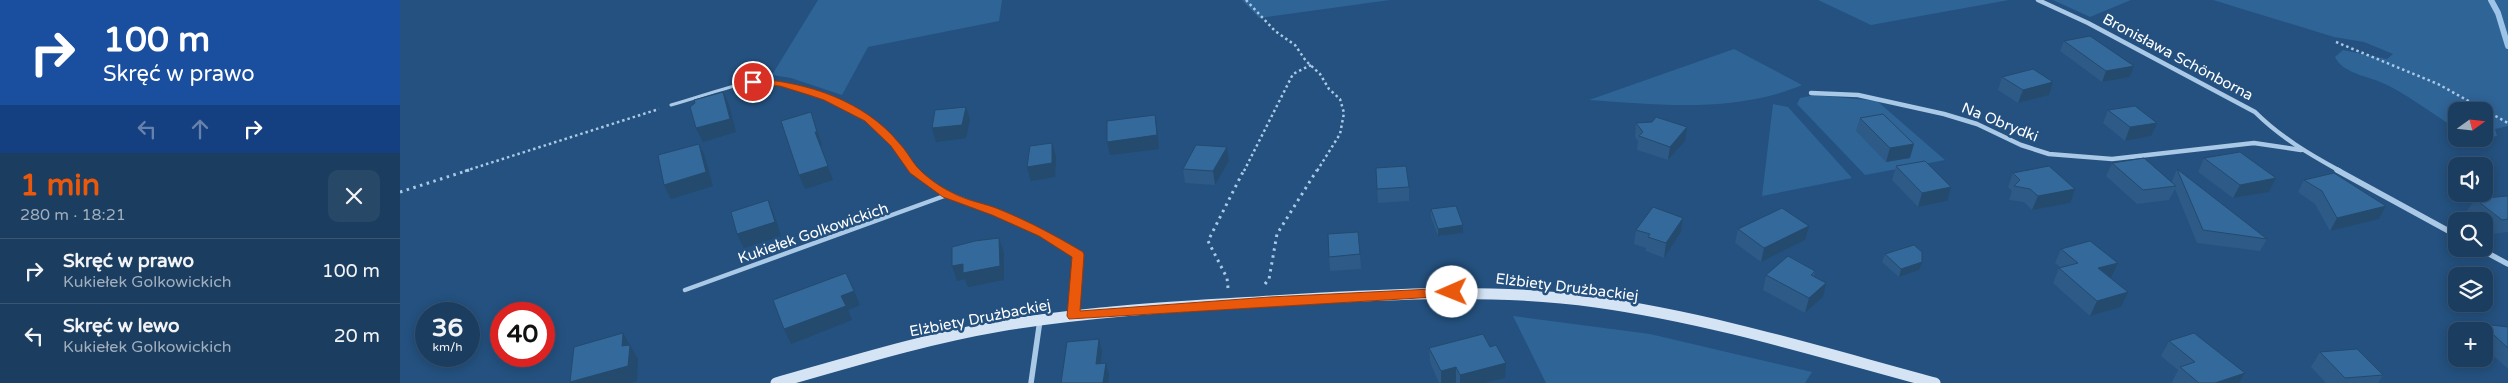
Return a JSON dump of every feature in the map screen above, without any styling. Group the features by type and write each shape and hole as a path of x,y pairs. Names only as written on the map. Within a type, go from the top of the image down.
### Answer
{"street":[{"name":"Bronisława Schönborna","path":"2038,0 2088,23 2255,112 2271,128 2301,150 2448,231"},
{"name":"Na Obrydki","path":"1811,93 1858,96 1944,114 1977,124 2020,145 2049,154 2112,159 2254,143 2301,150"},
{"path":"2493,256 2508,264"},
{"name":"Elżbiety Drużbackiej","path":"776,383 907,347 997,326 1040,320 1251,302 1452,292 1548,297 1597,303 1717,326 1935,383"},
{"path":"1031,383 1040,320"}],"lane":[{"path":"671,105 753,82 781,83 828,98 868,119 895,144 914,171 947,195 996,212 1044,233 1078,255 1074,316"},
{"name":"Kukiełek Golkowickich","path":"685,290 935,201 947,195"}],"path":[{"path":"1246,0 1275,31 1295,45 1329,89 1340,99 1344,113 1340,134 1277,234 1269,279 1251,302"},
{"path":"2336,42 2438,84 2508,123"},
{"path":"1227,304 1229,294 1227,278 1208,241 1293,74 1311,65"},
{"path":"400,192 671,105"}],"shaded area":[{"path":"818,0 1002,0 999,21 868,47 842,95 791,78 772,75"},
{"path":"1242,0 1390,0 1259,18"},
{"path":"1818,0 2009,0 1871,25"},
{"path":"2053,0 2131,0 2090,17"},
{"path":"2213,0 2508,0 2508,126 2495,129 2497,136 2493,137 2493,102 2448,102 2448,123 2399,91 2348,70 2335,57 2343,50 2387,59 2393,54 2364,42 2334,37"},
{"path":"1734,49 1802,85 1777,94 1751,100 1697,105 1589,100"},
{"path":"1815,95 1877,101 1945,160 1865,175 1797,104 1800,98"},
{"path":"1773,104 1788,107 1852,178 1762,196"},
{"path":"1513,316 1650,334 1812,372 1805,383 1546,383"}],"building":[{"path":"2090,36 2134,66 2106,71 2064,41"},
{"path":"2033,69 2053,82 2023,90 2002,77"},
{"path":"723,92 730,119 696,128 690,107 695,103 694,100"},
{"path":"2135,106 2157,123 2130,127 2108,110"},
{"path":"966,107 962,125 932,128 935,110"},
{"path":"811,112 817,132 815,132 828,166 799,175 781,121"},
{"path":"1883,114 1914,144 1890,148 1860,118"},
{"path":"1155,115 1157,135 1107,142 1107,121"},
{"path":"1656,117 1687,127 1670,147 1639,136 1643,132 1636,123 1652,122"},
{"path":"1052,143 1052,163 1027,167 1030,146"},
{"path":"699,144 706,172 664,185 658,155"},
{"path":"1196,145 1227,147 1213,171 1183,169"},
{"path":"2240,152 2276,178 2240,185 2204,158"},
{"path":"2144,158 2176,186 2143,190 2112,163"},
{"path":"1925,161 1951,187 1922,193 1896,166"},
{"path":"1406,166 1409,187 1377,189 1376,168"},
{"path":"2049,166 2075,189 2038,196 2030,189 2014,186 2020,180 2013,173"},
{"path":"2177,169 2267,239 2203,230"},
{"path":"2334,173 2386,206 2337,218 2322,191 2304,180"},
{"path":"2493,197 2508,197 2508,219 2502,220 2479,202 2493,202"},
{"path":"768,200 775,222 737,234 731,212"},
{"path":"1456,206 1463,225 1438,229 1431,209"},
{"path":"1653,207 1683,218 1666,243 1648,237 1650,234 1636,230"},
{"path":"1782,208 1809,226 1764,248 1738,229"},
{"path":"1358,232 1360,254 1329,257 1328,234"},
{"path":"999,238 1000,266 963,273 963,264 952,266 952,247 975,241"},
{"path":"2090,241 2118,263 2098,268 2128,292 2097,301 2059,268 2078,263 2061,249"},
{"path":"1914,245 1922,252 1922,262 1901,269 1885,254"},
{"path":"1788,256 1815,271 1811,275 1826,283 1809,298 1766,275"},
{"path":"846,273 854,291 841,296 846,306 784,329 773,300"},
{"path":"2493,325 2508,327 2508,348 2493,334"},
{"path":"623,333 622,346 630,345 628,366 570,382 574,347"},
{"path":"2194,333 2245,373 2215,383 2199,383 2180,367 2195,362 2169,341"},
{"path":"1483,334 1490,347 1496,345 1506,363 1460,375 1456,367 1441,371 1429,348"},
{"path":"1099,339 1096,364 1106,363 1103,383 1061,383 1067,342"},
{"path":"2357,349 2383,375 2345,378 2320,352"}],"waterway":[{"path":"2491,0 2498,13 2508,46"}],"route":[{"path":"753,82 781,83 828,98 868,119 895,144 914,171 947,195 996,212 1044,233 1078,255 1074,316 1270,301 1452,292"}]}
